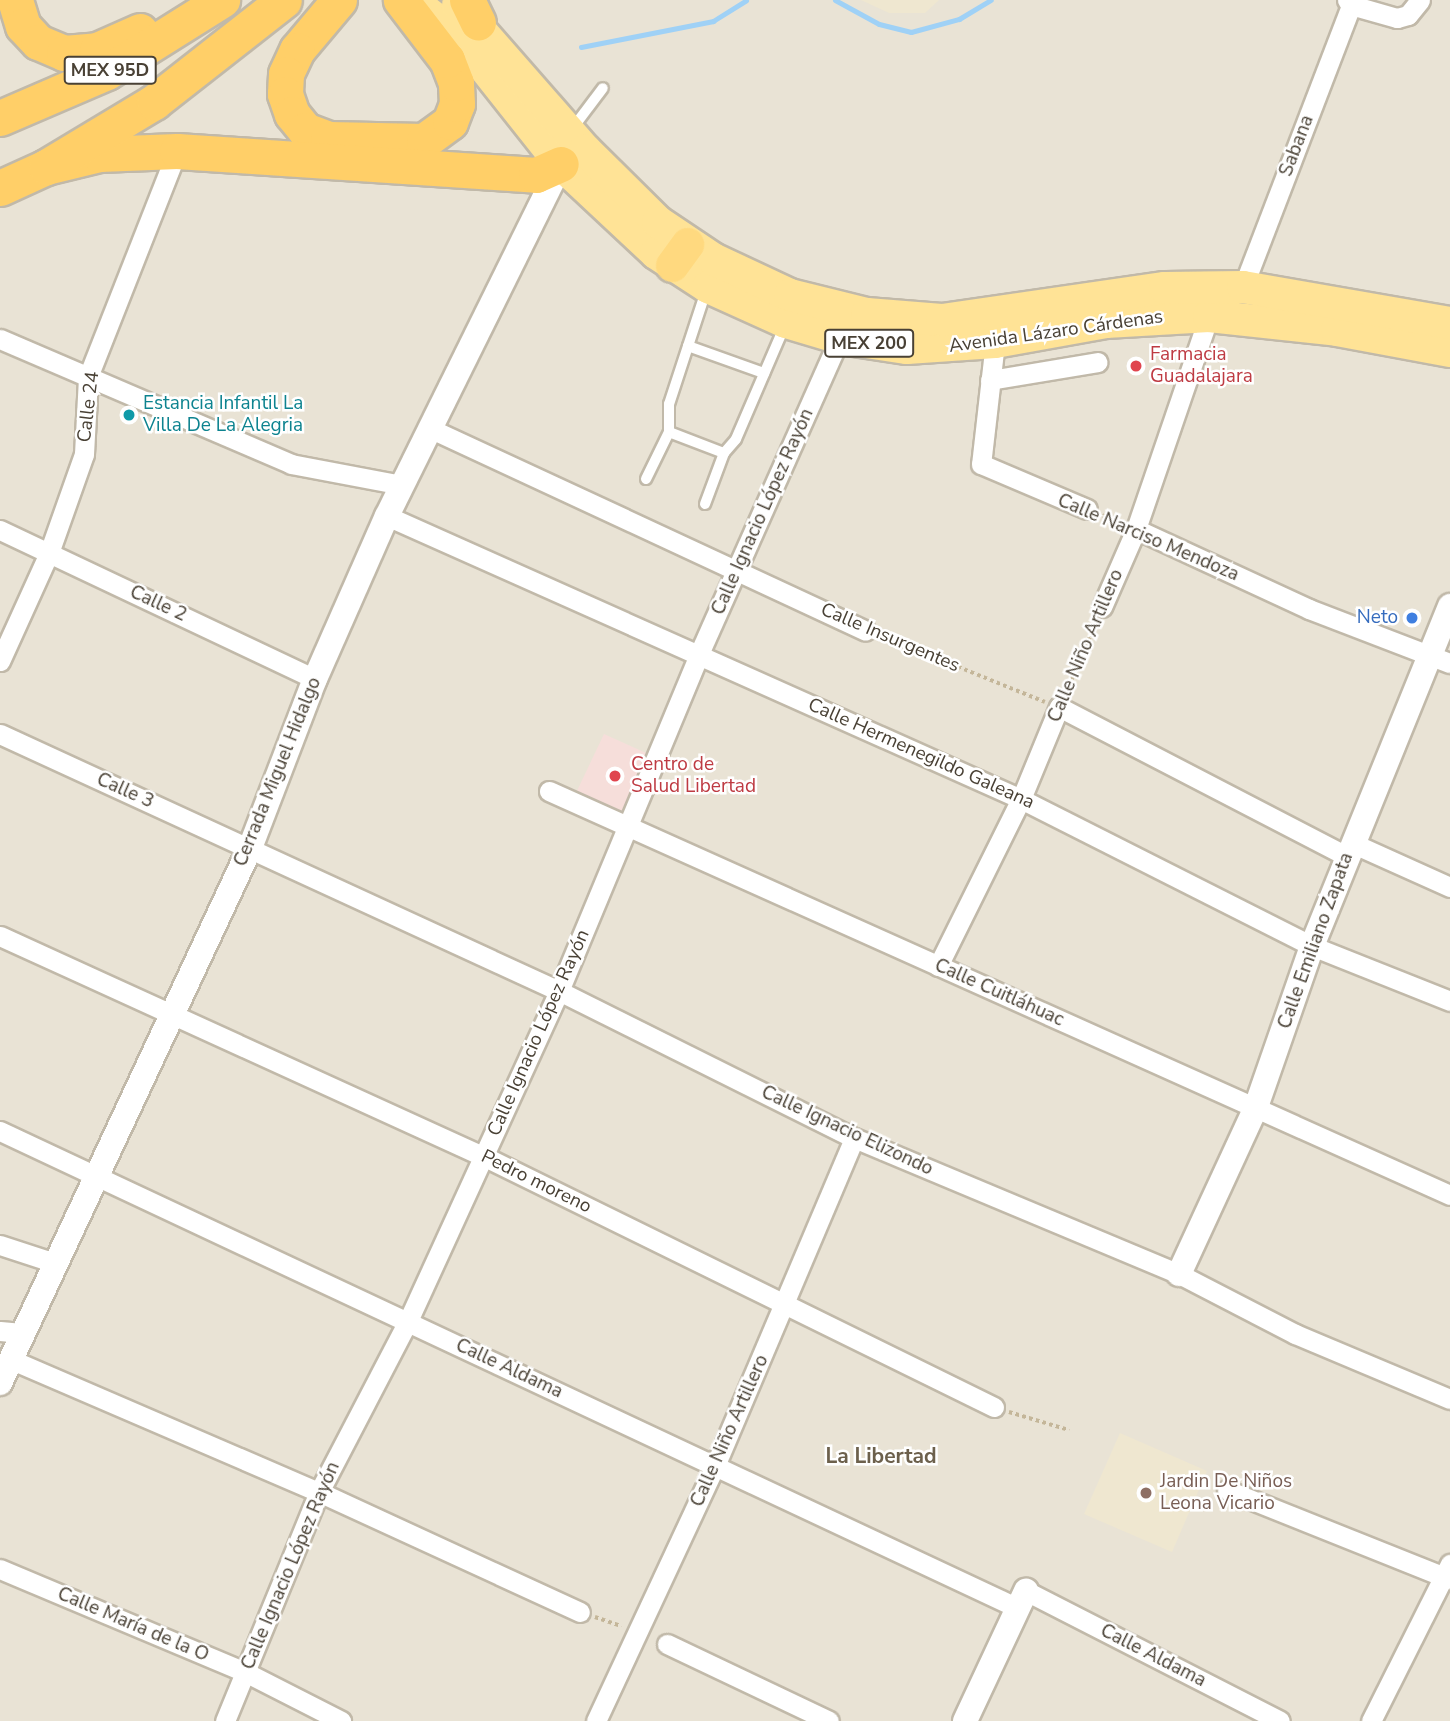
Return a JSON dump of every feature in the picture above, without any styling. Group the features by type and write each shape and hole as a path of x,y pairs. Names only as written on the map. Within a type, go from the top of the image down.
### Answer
{"highway":[{"path":"15,0 23,26 38,42 64,52 97,50 197,5"},
{"path":"0,188 46,167 155,102 284,0"},
{"path":"339,0 296,50 286,74 285,94 292,114 305,130 328,139 424,141 434,137 450,122 457,104 456,83 447,60 401,0"},
{"name":"MEX 95D","path":"0,118 107,72 197,5"},
{"path":"46,167 99,154 177,151 536,175 565,148"}],"main road":[{"name":"Avenida Lázaro Cárdenas","path":"412,0 465,43 565,148 680,255 708,287 786,322 840,338 907,348 995,342 1106,321 1209,316 1337,330 1450,351"},
{"name":"Avenida Lázaro Cárdenas","path":"452,0 473,12 565,148"},
{"name":"Avenida Lázaro Cárdenas","path":"680,255 790,295 906,319 954,319 1165,288 1243,287 1450,323"}],"street":[{"path":"1349,3 1397,18 1408,15 1420,0"},
{"name":"Sabana","path":"1243,287 1349,3"},
{"name":"Cerrada Miguel Hidalgo","path":"0,1383 12,1360 11,1332 55,1263 250,848 315,679 387,516 565,148"},
{"name":"Calle 24","path":"0,662 49,553 84,454 89,377 177,151"},
{"name":"Calle Niño Artillero","path":"1102,607 1136,529 1209,316"},
{"name":"Calle Ignacio López Rayón","path":"225,1721 319,1492 408,1321 559,991 699,654 840,338"},
{"path":"0,339 291,464 402,485"},
{"name":"Calle Narciso Mendoza","path":"995,342 981,464 1087,509"},
{"path":"990,380 1097,362"},
{"name":"Calle Insurgentes","path":"429,428 865,630"},
{"name":"Calle Hermenegildo Galeana","path":"387,516 1021,799 1312,946 1450,1002"},
{"name":"Calle Narciso Mendoza","path":"1136,529 1308,609 1440,659"},
{"name":"Calle 2","path":"0,530 315,679"},
{"name":"Calle Emiliano Zapata","path":"1180,1274 1256,1107 1312,946 1350,850 1440,659 1450,606"},
{"path":"1059,707 1350,850 1450,887"},
{"name":"Calle Niño Artillero","path":"938,966 1021,799 1059,707"},
{"name":"Calle 3","path":"0,734 250,848"},
{"name":"Calle Cuitláhuac","path":"549,791 1450,1195"},
{"name":"Calle Ignacio Elizondo","path":"250,848 559,991 854,1138 1180,1274 1307,1339 1450,1399"},
{"name":"Pedro moreno","path":"0,936 485,1157 994,1407"},
{"name":"Calle Aldama","path":"0,1131 715,1466 1022,1600 1280,1721"},
{"name":"Calle Niño Artillero","path":"596,1721 715,1466 854,1138"},
{"path":"0,1245 55,1263"},
{"path":"12,1360 319,1492 580,1612"},
{"path":"1227,1490 1448,1573 1371,1721"},
{"name":"Calle María de la O","path":"0,1569 245,1672 341,1721"},
{"path":"965,1721 1022,1600"},
{"path":"667,1644 830,1721"}],"lane":[{"path":"565,148 603,88"},
{"path":"646,479 668,432 669,404 708,287"},
{"path":"705,504 724,453 736,439 786,322"},
{"path":"688,346 764,373"},
{"path":"668,432 724,453"}],"path":[{"name":"Calle Narciso Mendoza","path":"1087,509 1136,529"},
{"name":"Calle Niño Artillero","path":"1059,707 1102,607"},
{"name":"Calle Insurgentes","path":"865,630 1059,707"},
{"path":"994,1407 1069,1430"}],"shaded area":[{"path":"0,0 1450,0 1450,1721 0,1721"},
{"path":"861,0 939,0 925,13 889,13"},
{"name":"Centro de Salud Libertad","path":"604,734 655,757 627,819 575,795"},
{"name":"Jardin De Niños Leona Vicario","path":"1120,1433 1207,1471 1172,1552 1084,1514"}],"waterway":[{"path":"581,47 713,21 746,0"},
{"path":"835,0 879,24 911,32 959,19 991,0"}],"place":[{"name":"Farmacia Guadalajara","path":"1136,366"},
{"name":"Estancia Infantil La Villa De La Alegria","path":"129,415"},
{"name":"Neto","path":"1412,618"},
{"name":"Centro de Salud Libertad","path":"615,776"},
{"name":"Jardin De Niños Leona Vicario","path":"1146,1493"}],"district":[{"name":"La Libertad","path":"881,1456"}]}
